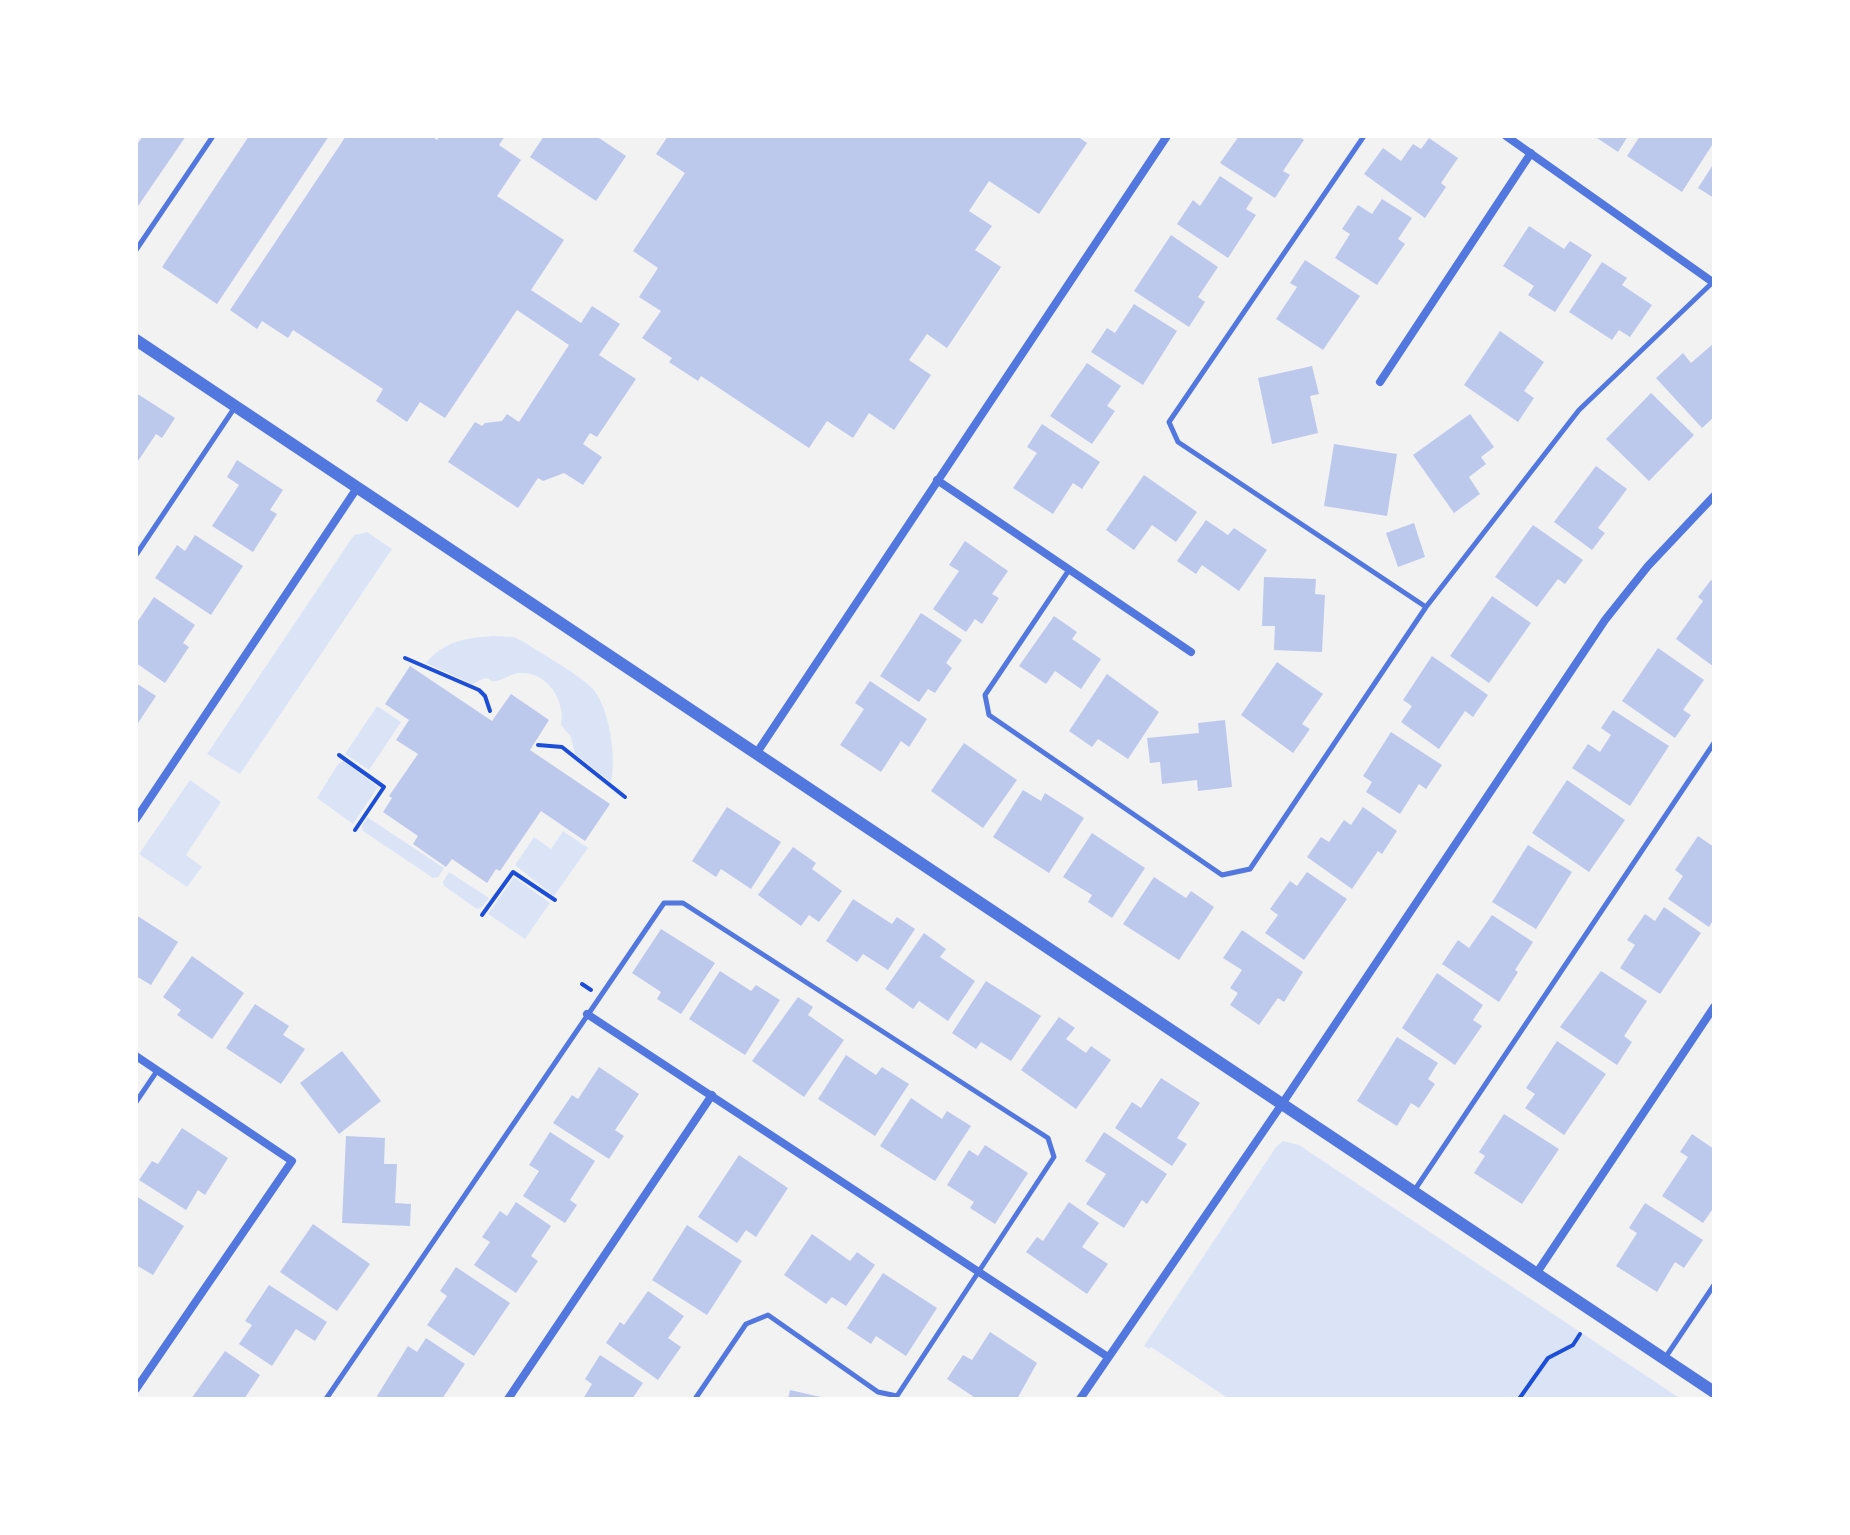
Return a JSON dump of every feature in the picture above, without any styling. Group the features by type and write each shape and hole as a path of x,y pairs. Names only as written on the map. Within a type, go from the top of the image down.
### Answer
{"street":[{"path":"756,754 1167,136"},
{"path":"1506,136 1714,282"},
{"path":"1380,382 1531,153"},
{"path":"136,340 1714,1392"},
{"path":"937,480 1191,652"},
{"path":"136,819 357,488"},
{"path":"1080,1399 1282,1104 1605,620 1648,566 1714,496"},
{"path":"1536,1274 1714,1007"},
{"path":"587,1014 1108,1357"},
{"path":"136,1056 292,1161 136,1389"},
{"path":"508,1399 712,1095"}],"lane":[{"path":"136,250 213,136"},
{"path":"1364,136 1169,422 1178,442 1426,607"},
{"path":"1069,570 985,695 989,715 1222,875 1250,869 1426,607 1579,410 1714,282"},
{"path":"136,555 236,407"},
{"path":"1413,1192 1714,743"},
{"path":"326,1399 664,903 683,903 1048,1138 1054,1157 897,1396 878,1392 768,1315 746,1324 695,1399"},
{"path":"136,1102 158,1070"},
{"path":"1664,1359 1714,1285"}],"path":[{"path":"405,658 479,690 485,696 490,711"},
{"path":"538,745 562,747 625,797"},
{"path":"339,755 384,787 355,830"},
{"path":"482,915 513,872 555,900"},
{"path":"1519,1399 1548,1358 1573,1345 1580,1334"}],"shaded area":[{"path":"367,532 392,549 240,774 207,754 354,535"},
{"path":"493,636 514,637 522,641 574,674 597,694 610,731 613,759 611,782 575,754 571,737 561,725 557,697 546,682 530,674 517,673 499,680 482,679 472,684 426,663 448,645"},
{"path":"377,706 401,722 369,770 345,754"},
{"path":"344,761 378,787 353,824 317,798 338,764"},
{"path":"190,780 221,802 186,855 202,867 187,887 139,854"},
{"path":"367,817 444,868 438,877 433,878 363,831"},
{"path":"563,831 588,848 554,896 515,865 534,837 551,849"},
{"path":"449,872 489,898 482,907 477,909 444,886"},
{"path":"514,877 550,903 525,939 488,914"},
{"path":"1283,1141 1299,1145 1681,1399 1229,1399 1151,1347 1144,1346 1276,1147"}],"building":[{"path":"143,136 186,136 136,209 136,146"},
{"path":"249,136 329,136 217,304 162,267"},
{"path":"346,136 432,136 437,140 440,136 505,136 499,145 521,160 497,196 564,240 531,290 581,323 592,306 620,324 599,355 636,379 597,437 590,433 583,444 602,457 583,485 564,473 543,481 538,478 518,508 448,462 475,422 482,426 502,421 507,414 519,422 569,345 517,310 445,418 420,402 407,422 376,401 383,389 293,330 288,338 262,321 257,329 230,310"},
{"path":"544,136 596,136 626,156 596,201 530,157"},
{"path":"668,136 1077,136 1087,143 1039,214 989,181 969,211 992,226 975,250 1001,267 947,348 927,334 909,360 931,375 894,430 869,413 853,438 827,421 809,448 701,376 698,381 669,362 672,358 642,338 661,311 639,297 658,268 633,251 685,173 656,154"},
{"path":"1239,136 1298,136 1304,140 1283,171 1290,175 1275,198 1220,163"},
{"path":"1594,136 1628,136 1618,152"},
{"path":"1640,136 1714,136 1714,142 1682,192 1627,156"},
{"path":"1429,138 1458,158 1441,183 1446,187 1425,218 1364,174 1383,148 1401,161 1413,144 1421,149"},
{"path":"1714,163 1714,198 1698,188"},
{"path":"1220,176 1253,198 1246,209 1256,215 1228,258 1177,224 1193,200 1200,206"},
{"path":"1382,199 1412,218 1398,239 1405,244 1377,285 1335,258 1350,234 1342,229 1358,205 1372,214"},
{"path":"1529,226 1564,249 1570,241 1592,255 1555,312 1528,295 1534,286 1503,266"},
{"path":"1171,235 1218,267 1198,297 1205,302 1189,327 1134,291"},
{"path":"1305,260 1360,296 1323,350 1276,319 1297,287 1290,283"},
{"path":"1602,262 1627,278 1622,285 1652,305 1630,337 1619,330 1612,340 1569,312"},
{"path":"1134,304 1177,331 1143,385 1091,352 1107,328 1115,333"},
{"path":"1500,331 1544,362 1524,391 1534,398 1518,422 1464,385"},
{"path":"1714,343 1714,417 1702,428 1656,378 1683,353 1691,363"},
{"path":"1087,363 1121,386 1107,406 1115,411 1092,444 1050,416"},
{"path":"1312,366 1319,394 1310,396 1318,433 1272,444 1258,378"},
{"path":"136,393 175,418 162,438 156,434 136,464"},
{"path":"1651,393 1694,435 1649,481 1606,439"},
{"path":"1470,414 1494,447 1481,457 1486,464 1469,477 1480,494 1454,513 1413,455"},
{"path":"1042,424 1100,462 1082,489 1073,483 1053,514 1013,488 1037,453 1027,447"},
{"path":"1334,444 1397,454 1387,516 1324,506"},
{"path":"237,460 283,490 270,510 277,514 253,552 212,526 239,485 227,477"},
{"path":"1596,466 1627,489 1598,528 1605,533 1592,550 1554,522"},
{"path":"1144,475 1197,512 1176,542 1152,525 1134,550 1106,530"},
{"path":"1206,520 1228,535 1234,528 1267,550 1239,591 1202,565 1196,574 1177,561"},
{"path":"1414,523 1425,557 1398,567 1386,533"},
{"path":"1533,525 1583,560 1565,584 1558,579 1537,607 1495,577"},
{"path":"195,535 243,566 211,615 155,578 177,545 185,551"},
{"path":"965,541 1008,571 992,594 999,598 982,624 975,619 966,632 933,609 959,571 949,565"},
{"path":"1264,577 1316,579 1315,594 1325,595 1322,652 1274,650 1275,626 1262,626"},
{"path":"1711,580 1714,582 1714,667 1676,639 1703,601 1698,597"},
{"path":"1492,596 1531,623 1489,683 1450,656"},
{"path":"154,597 195,625 183,643 189,647 165,683 136,663 136,624"},
{"path":"921,613 962,640 946,663 952,668 935,693 928,689 919,702 880,676"},
{"path":"1054,616 1077,632 1072,639 1101,659 1081,689 1055,671 1046,684 1019,666"},
{"path":"1658,648 1704,680 1683,710 1691,715 1675,738 1622,701"},
{"path":"1432,656 1488,695 1473,717 1465,711 1439,749 1401,722 1412,706 1403,700"},
{"path":"1277,662 1323,694 1302,724 1310,729 1293,753 1241,715"},
{"path":"410,666 492,721 511,694 549,720 530,750 610,804 585,841 541,811 500,871 496,869 487,883 452,859 446,867 413,844 418,836 383,812 392,798 389,796 418,754 396,740 409,720 385,704"},
{"path":"1107,674 1159,712 1128,759 1098,739 1092,747 1069,731"},
{"path":"870,681 927,719 909,747 901,741 881,772 840,745 864,709 855,703"},
{"path":"136,683 156,696 136,726"},
{"path":"1613,710 1669,746 1630,806 1572,768 1588,744 1600,752 1611,735 1601,728"},
{"path":"1225,720 1232,787 1198,791 1197,780 1162,784 1160,762 1150,763 1147,738 1199,733 1198,723"},
{"path":"1391,732 1442,765 1426,789 1419,784 1400,814 1366,792 1372,782 1363,776"},
{"path":"964,743 1017,780 983,828 931,791"},
{"path":"1567,780 1625,820 1589,872 1532,833"},
{"path":"1023,790 1041,801 1045,793 1084,818 1049,873 993,837"},
{"path":"727,807 781,842 751,889 721,869 716,877 692,861"},
{"path":"1363,807 1397,831 1382,854 1378,851 1352,889 1307,857 1321,837 1329,842 1344,820 1351,825"},
{"path":"1092,833 1145,868 1112,918 1088,902 1092,895 1063,877"},
{"path":"1698,836 1714,847 1714,919 1709,927 1668,899 1683,876 1675,870"},
{"path":"1528,845 1572,872 1536,929 1492,902"},
{"path":"793,847 816,863 812,869 842,891 819,922 809,915 801,926 758,895"},
{"path":"1307,872 1347,899 1304,960 1265,933 1278,915 1270,909 1290,881 1297,886"},
{"path":"1154,877 1186,898 1191,891 1214,907 1179,960 1123,924"},
{"path":"853,899 892,924 897,917 915,929 888,970 863,954 857,962 826,941"},
{"path":"1664,907 1701,933 1660,994 1620,968 1635,945 1627,940 1645,914 1655,921"},
{"path":"136,915 178,942 151,985 136,976"},
{"path":"1492,915 1533,942 1499,1002 1442,964 1458,940 1469,948"},
{"path":"661,929 715,963 681,1014 657,999 661,992 632,973"},
{"path":"1242,930 1303,972 1284,1002 1278,998 1259,1025 1230,1005 1238,993 1230,988 1242,970 1223,958"},
{"path":"924,933 946,949 940,957 975,981 948,1021 919,1001 913,1009 885,989"},
{"path":"192,956 244,993 212,1039 177,1015 181,1010 163,997"},
{"path":"720,971 751,991 756,985 780,1000 745,1055 689,1019"},
{"path":"1601,971 1647,1001 1624,1036 1632,1042 1617,1065 1560,1027"},
{"path":"1437,973 1483,1005 1473,1020 1482,1026 1455,1065 1402,1028"},
{"path":"986,981 1041,1016 1011,1061 981,1042 976,1049 952,1033"},
{"path":"798,997 813,1007 808,1015 844,1040 804,1097 752,1061"},
{"path":"255,1004 289,1026 283,1035 305,1049 281,1084 226,1048"},
{"path":"1059,1017 1075,1028 1066,1039 1086,1053 1091,1046 1111,1060 1076,1109 1021,1070"},
{"path":"1397,1037 1438,1063 1428,1079 1435,1084 1419,1108 1411,1103 1397,1126 1357,1101"},
{"path":"1557,1041 1606,1074 1564,1135 1525,1108 1535,1094 1526,1088"},
{"path":"342,1051 381,1101 339,1134 300,1083"},
{"path":"846,1055 876,1075 882,1067 909,1084 875,1136 818,1099"},
{"path":"599,1067 639,1094 615,1130 624,1136 609,1159 553,1123 572,1095 578,1099"},
{"path":"1161,1078 1200,1103 1177,1138 1187,1144 1172,1166 1115,1128 1132,1102 1141,1108"},
{"path":"911,1098 942,1119 947,1111 971,1126 935,1181 880,1146"},
{"path":"1504,1114 1559,1149 1522,1204 1474,1173 1485,1156 1479,1152"},
{"path":"182,1128 228,1158 205,1195 198,1190 186,1210 139,1180 152,1161 158,1164"},
{"path":"550,1132 595,1161 570,1200 577,1205 565,1223 523,1196 539,1171 529,1165"},
{"path":"1104,1132 1167,1174 1147,1204 1142,1200 1124,1228 1086,1204 1106,1174 1085,1161"},
{"path":"1692,1134 1714,1149 1714,1207 1703,1223 1662,1196 1688,1157 1680,1152"},
{"path":"346,1136 385,1138 384,1164 397,1164 395,1203 411,1204 410,1226 342,1223"},
{"path":"985,1145 1028,1173 995,1224 970,1208 974,1202 947,1185 969,1150 978,1156"},
{"path":"739,1155 788,1188 756,1237 746,1230 737,1243 698,1217"},
{"path":"136,1196 184,1226 153,1275 136,1265"},
{"path":"516,1202 551,1226 531,1256 538,1261 516,1293 474,1265 490,1242 482,1237 500,1211 507,1216"},
{"path":"1069,1202 1099,1223 1082,1247 1108,1264 1087,1294 1026,1252 1037,1237 1043,1241"},
{"path":"1645,1203 1703,1240 1684,1268 1675,1262 1657,1292 1616,1266 1637,1233 1629,1228"},
{"path":"313,1224 370,1264 337,1311 280,1272"},
{"path":"687,1225 742,1261 707,1315 652,1280"},
{"path":"812,1234 850,1261 857,1252 875,1265 846,1306 832,1297 826,1304 784,1275"},
{"path":"456,1267 510,1303 474,1356 427,1325 447,1296 440,1291"},
{"path":"883,1273 937,1308 906,1356 876,1336 871,1344 847,1328"},
{"path":"269,1285 327,1322 315,1341 296,1329 272,1366 239,1344 252,1325 245,1321"},
{"path":"648,1291 684,1316 668,1338 681,1347 658,1380 606,1343 620,1322 624,1325"},
{"path":"990,1332 1037,1363 1017,1399 977,1399 947,1379 963,1355 972,1360"},
{"path":"426,1338 465,1364 442,1399 380,1399 377,1396 408,1346 417,1352"},
{"path":"225,1351 260,1375 244,1399 191,1399"},
{"path":"600,1355 643,1383 632,1399 583,1399 592,1384 585,1379"},
{"path":"790,1390 825,1398 825,1399 788,1399"}]}
